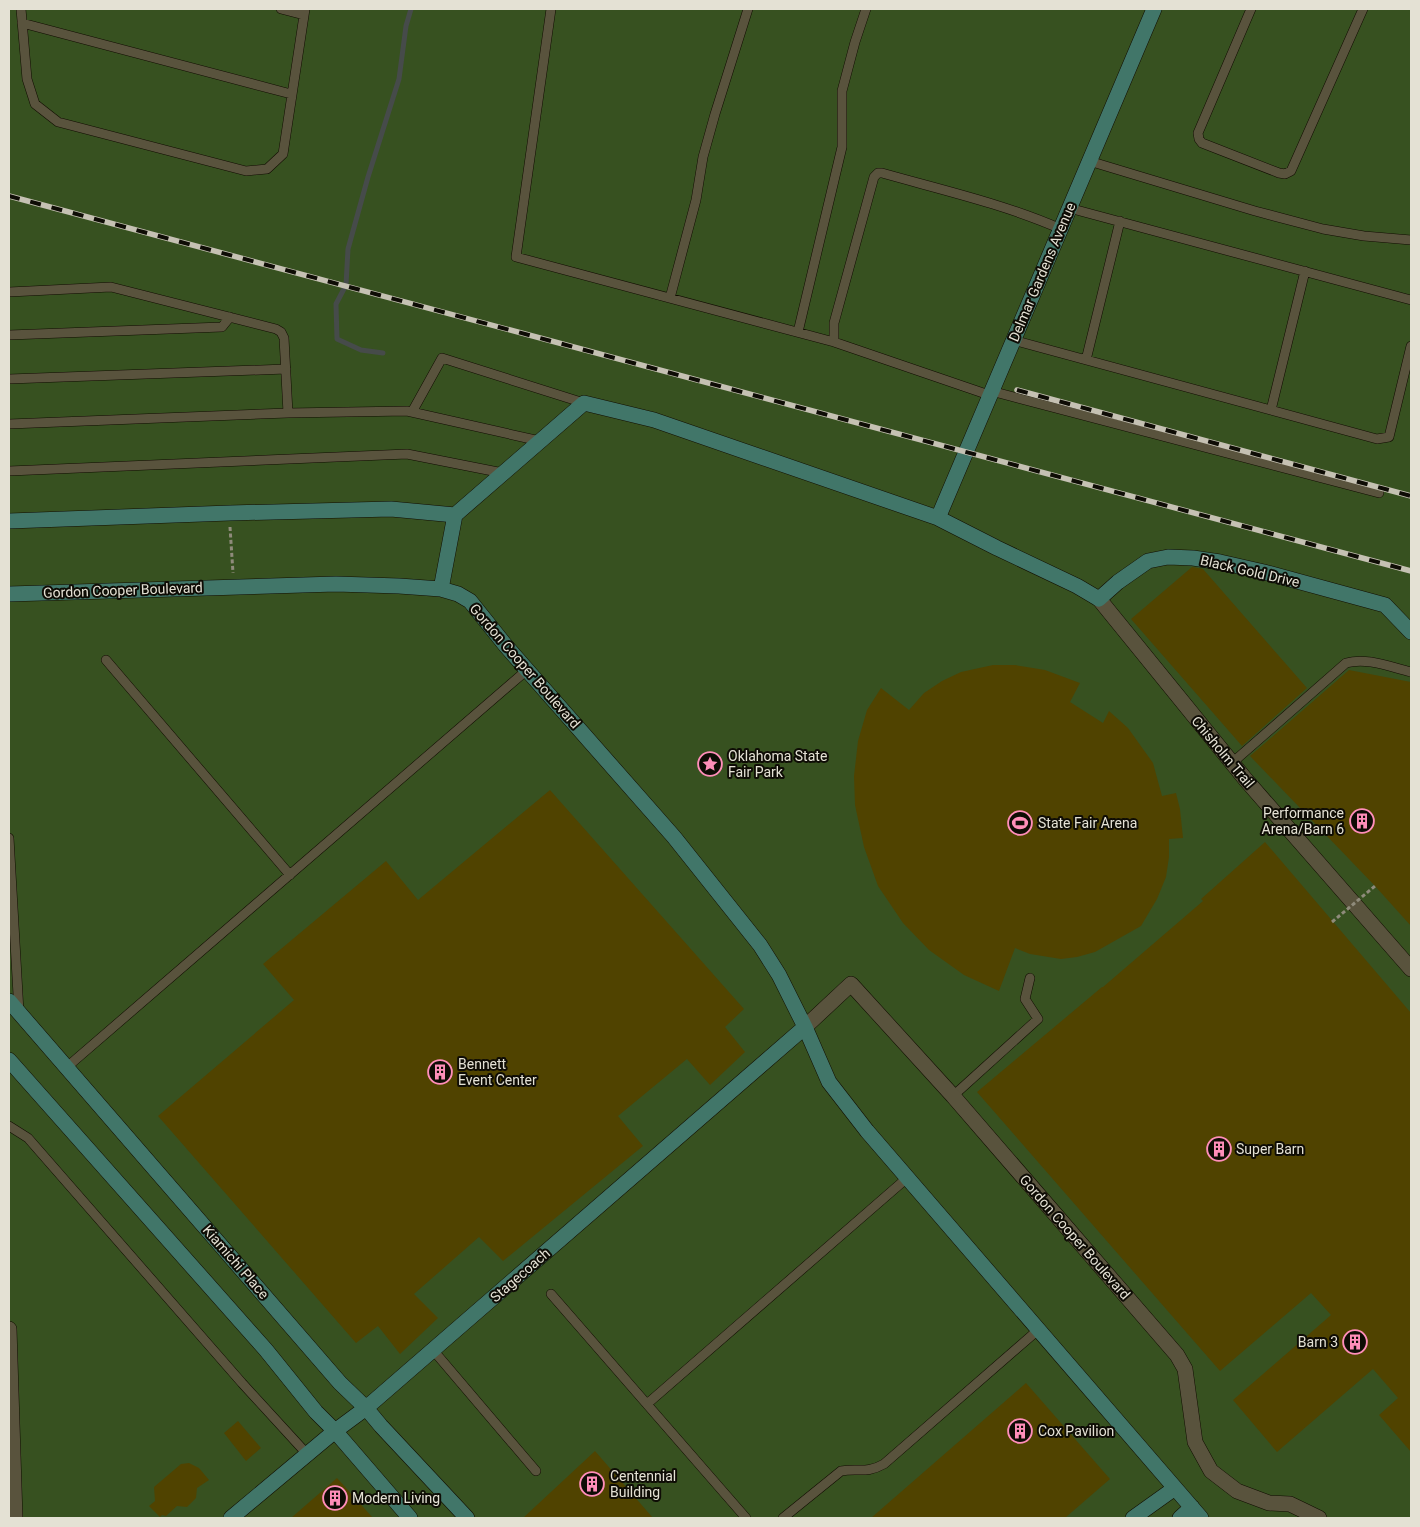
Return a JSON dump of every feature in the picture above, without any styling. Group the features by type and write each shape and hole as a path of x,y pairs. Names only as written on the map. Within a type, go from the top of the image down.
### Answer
{"street":[{"name":"Delmar Gardens Avenue","path":"938,518 1154,9"},
{"path":"441,588 455,516 584,402 654,420 938,518 1099,598"},
{"path":"9,522 391,508 455,516"},
{"name":"Black Gold Drive","path":"1099,598 1148,560 1168,557 1192,558 1264,572 1385,605 1411,632"},
{"name":"Gordon Cooper Boulevard","path":"9,594 336,584 441,588 470,601 527,670 674,837 760,945 779,975 805,1027 829,1082 867,1131 1196,1513"},
{"name":"Chisholm Trail","path":"1099,598 1232,763 1411,969"},
{"name":"Gordon Cooper Boulevard","path":"805,1027 850,984 953,1096 1177,1355 1186,1368 1195,1442 1211,1471 1237,1491 1269,1502 1290,1504 1319,1518"},
{"name":"Kiamichi Place","path":"9,1000 340,1382 467,1518"},
{"name":"Stagecoach","path":"231,1518 335,1431 366,1408 805,1027"},
{"path":"9,1060 266,1350 316,1412 335,1431 410,1518"},
{"path":"9,1329 16,1518"},
{"path":"1133,1518 1175,1488"},
{"path":"1180,1518 1196,1513"}],"lane":[{"path":"20,9 27,79 35,104 58,122 246,171 267,169 283,154 305,12 281,9"},
{"path":"551,9 516,257 834,342 990,393 1379,493"},
{"path":"670,298 696,200 703,157 714,114 748,9"},
{"path":"798,332 842,147 842,91 866,9"},
{"path":"1251,9 1198,133 1198,139 1202,143 1279,174 1291,171 1363,9"},
{"path":"22,23 291,94"},
{"path":"1089,161 1255,211 1323,229 1364,236 1411,240"},
{"path":"834,342 834,323 874,177 878,173 1007,208 1061,229"},
{"path":"1070,208 1411,300"},
{"path":"1086,360 1120,221"},
{"path":"1271,410 1305,271"},
{"path":"9,292 111,287 276,329 281,332 284,338 288,414"},
{"path":"9,334 222,327 230,317"},
{"path":"1013,340 1377,439 1388,436 1411,346"},
{"path":"412,412 442,358 584,402"},
{"path":"9,379 286,369"},
{"path":"9,424 407,411 540,441"},
{"path":"9,471 407,454 503,473"},
{"path":"106,660 290,875"},
{"path":"1232,763 1346,663 1356,660 1411,672"},
{"path":"67,1067 527,670"},
{"path":"9,838 19,1012"},
{"path":"953,1096 1038,1019 1025,999 1030,978"},
{"path":"9,1126 28,1138 242,1383 307,1454"},
{"path":"647,1404 907,1178"},
{"path":"551,1294 746,1518"},
{"path":"783,1518 841,1471 868,1471 884,1464 1038,1330"},
{"path":"433,1350 536,1471"}],"path":[{"path":"230,513 233,586"},
{"path":"1332,922 1375,886"}],"green space":[{"name":"Oklahoma State Fair Park","path":"9,9 1411,9 1411,1518 9,1518"}],"building":[{"path":"1192,567 1203,569 1307,688 1242,746 1131,619"},
{"name":"State Fair Arena","path":"993,665 1015,665 1045,670 1080,683 1070,702 1103,723 1109,711 1128,728 1153,763 1162,796 1176,793 1183,838 1169,839 1166,877 1157,899 1141,926 1095,952 1077,957 1061,959 1030,954 1015,948 999,991 964,975 929,950 903,923 878,886 864,847 855,805 854,776 858,741 867,710 881,688 909,710 924,693 942,681 961,672"},
{"name":"Performance Arena/Barn 6","path":"1349,670 1411,682 1411,926 1250,756"},
{"name":"Bennett Event Center","path":"550,790 744,1009 725,1027 745,1052 710,1085 687,1059 618,1116 643,1146 503,1261 479,1237 414,1294 438,1318 400,1354 378,1326 356,1343 158,1116 294,1000 263,964 386,861 418,900"},
{"name":"Super Barn","path":"1265,842 1411,1013 1411,1452 1379,1415 1398,1398 1373,1369 1277,1452 1233,1400 1331,1315 1311,1293 1220,1371 977,1092 1203,901 1201,899"},
{"name":"Cox Pavilion","path":"1026,1383 1110,1479 1065,1518 871,1518"},
{"path":"238,1421 261,1448 246,1461 224,1433"},
{"name":"Centennial Building","path":"595,1451 653,1518 523,1518"},
{"path":"189,1463 199,1468 209,1480 197,1488 196,1498 187,1507 177,1506 166,1516 162,1515 160,1517 149,1506 155,1501 154,1487 181,1464"},
{"name":"Modern Living","path":"337,1478 373,1518 291,1518"}],"waterway":[{"path":"383,353 361,350 337,339 336,304 346,285 348,249 368,177 399,79 406,26 411,9"}],"railway":[{"path":"9,196 1411,571"},
{"path":"1017,390 1411,496"}],"place":[{"name":"Oklahoma State Fair Park","path":"710,764"},
{"name":"Performance Arena/Barn 6","path":"1362,821"},
{"name":"State Fair Arena","path":"1020,823"},
{"name":"Bennett Event Center","path":"440,1072"},
{"name":"Super Barn","path":"1219,1149"},
{"name":"Barn 3","path":"1355,1342"},
{"name":"Cox Pavilion","path":"1020,1431"},
{"name":"Centennial Building","path":"592,1484"},
{"name":"Modern Living","path":"335,1498"}]}
